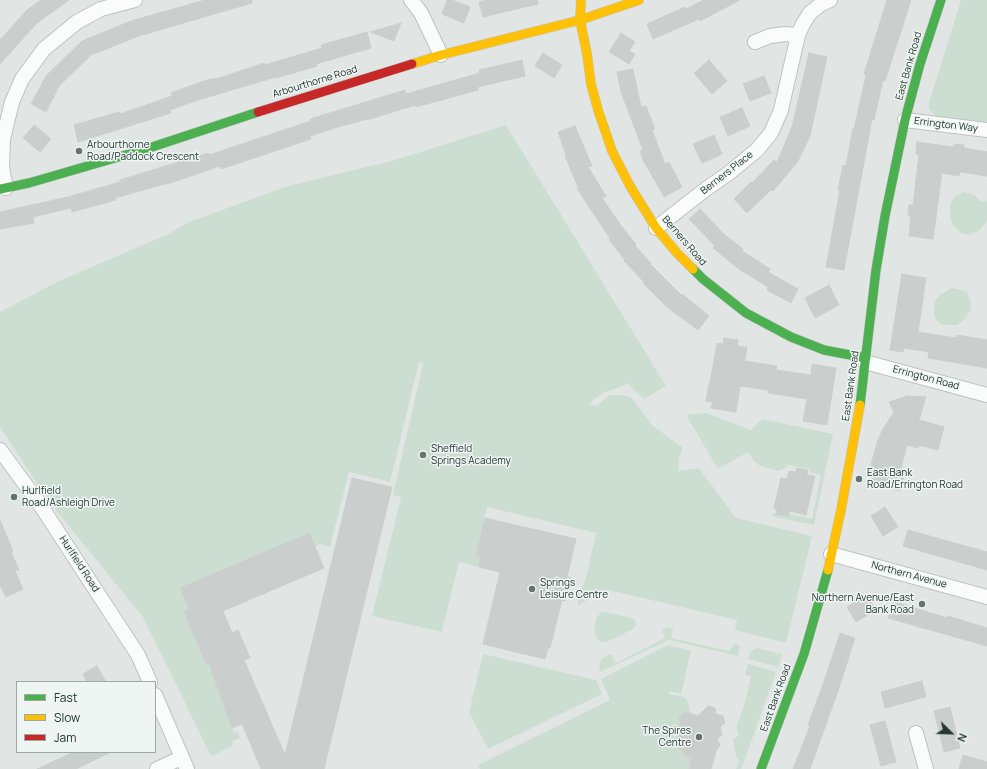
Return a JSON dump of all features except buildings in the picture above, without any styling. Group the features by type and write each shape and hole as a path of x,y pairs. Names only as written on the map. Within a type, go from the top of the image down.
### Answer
{"street":[{"path":"3,189 3,139 12,102 22,79 44,49 77,22 102,9 135,0"},
{"path":"411,0 424,18 441,55"},
{"name":"Berners Road","path":"581,0 580,20 591,84 606,134 612,151 630,186 656,228 677,254 703,279 746,313 791,337 824,350 865,360"},
{"name":"Arbourthorne Road","path":"3,189 29,183 146,149 264,110 441,55 580,20 639,0"},
{"name":"Berners Place","path":"656,228 757,150 771,133 781,110 798,35 810,13 821,4 830,0"},
{"name":"East Bank Road","path":"761,769 804,654 831,554 849,469 860,405 880,242 905,120 920,64 941,0"},
{"path":"755,42 770,36 785,34 798,35"},
{"name":"Errington Way","path":"905,120 987,130"},
{"name":"Errington Road","path":"865,360 987,395"},
{"name":"Hurlfield Road","path":"0,450 41,506 138,655 150,681"},
{"name":"Northern Avenue","path":"831,554 987,597"},
{"path":"156,697 184,763 157,769"},
{"path":"916,733 926,769"}],"green space":[{"path":"961,0 987,0 987,124 937,117 929,109 929,103"},
{"name":"Sheffield Springs Academy","path":"506,125 666,386 644,399 627,383 621,387 602,393 589,404 596,406 610,395 623,395 632,398 652,425 683,448 679,458 678,471 699,468 736,518 812,536 786,643 735,630 737,620 604,589 601,599 591,597 578,606 578,596 586,578 596,533 487,507 476,555 481,557 479,567 459,562 442,632 372,616 401,497 393,495 423,364 419,362 390,482 349,472 330,547 320,544 315,547 309,533 180,588 189,609 184,611 206,664 212,661 212,670 234,733 238,732 240,738 232,741 233,746 211,756 143,617 50,503 0,427 0,312 59,281 168,234 189,222 288,186 395,160"},
{"path":"964,192 974,195 981,201 985,202 987,200 987,221 980,230 969,235 962,234 954,227 950,217 950,205 955,196"},
{"path":"952,288 967,291 971,303 970,310 966,318 957,325 942,325 936,320 934,315 934,305 936,299 941,294"},
{"path":"706,413 751,430 762,419 833,434 814,525 774,517 771,513 788,516 789,514 812,519 821,475 809,472 810,469 788,465 787,467 778,471 760,466 753,460 748,452 718,469 686,415"},
{"path":"601,612 632,618 635,620 636,625 633,629 609,641 599,641 595,635 594,629 596,619"},
{"path":"668,627 673,628 671,638 730,651 734,643 740,646 738,656 669,640 600,672 601,659 611,654 616,663 665,638 662,630"},
{"path":"668,645 691,651 681,694 670,691 669,694 686,698 689,706 690,714 685,712 679,718 681,724 677,728 679,735 675,741 677,747 683,750 685,756 692,757 689,769 480,769 478,765 610,700 601,679"},
{"path":"757,648 782,654 778,667 748,659 751,651"},
{"path":"483,654 596,680 602,694 488,749 469,712"},
{"path":"748,664 776,672 744,762 741,769 736,769 739,760 736,756 733,740 739,735 736,728 744,706 751,676 745,675"}],"traffic: fast":[{"path":"860,405 876,270 885,216 905,120 920,64 941,0"},
{"path":"0,189 29,183 146,149 258,112"},
{"path":"693,269 703,279 746,313 791,337 824,350 866,358"},
{"path":"761,769 804,654 828,570"}],"traffic: slow":[{"path":"581,0 580,20 591,84 612,151 630,186 656,228 693,269"},
{"path":"412,64 441,55 580,20 639,0"},
{"path":"828,570 841,510 860,405"}],"traffic: jam":[{"path":"258,112 412,64"}],"place":[{"name":"Arbourthorne Road/Paddock Crescent","path":"79,151"},
{"name":"Sheffield Springs Academy","path":"423,455"},
{"name":"East Bank Road/Errington Road","path":"859,479"},
{"name":"Hurlfield Road/Ashleigh Drive","path":"14,497"},
{"name":"Springs Leisure Centre","path":"532,589"},
{"name":"Northern Avenue/East Bank Road","path":"922,604"},
{"name":"The Spires Centre","path":"699,737"}]}
